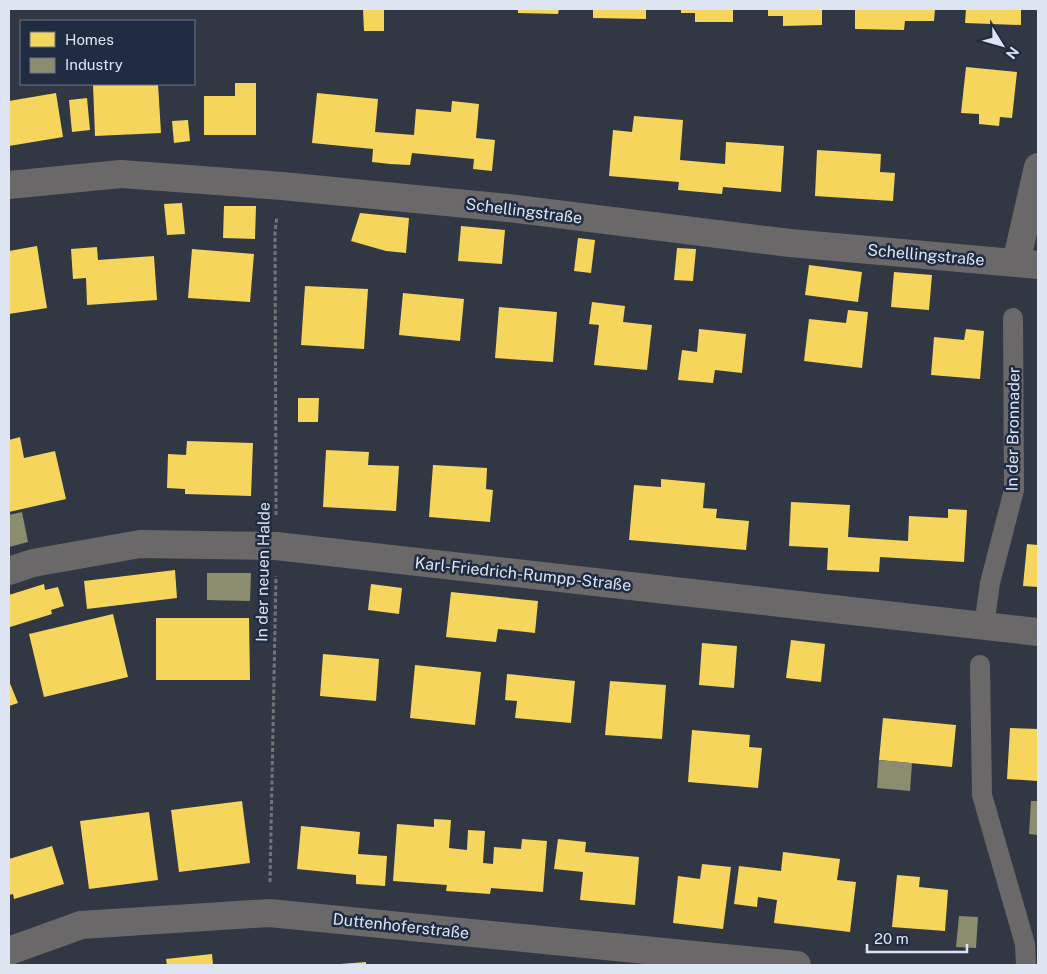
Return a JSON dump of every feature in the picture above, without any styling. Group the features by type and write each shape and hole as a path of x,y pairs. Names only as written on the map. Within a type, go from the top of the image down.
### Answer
{"street":[{"path":"1027,264 1038,167"},
{"name":"Schellingstraße","path":"9,184 121,174 282,186 508,208 790,243 1027,264"},
{"name":"Karl-Friedrich-Rumpp-Straße","path":"9,571 33,563 140,544 276,546 1038,632"},
{"name":"Duttenhoferstraße","path":"9,951 81,925 269,914 797,965"}],"lane":[{"name":"In der Bronnader","path":"984,626 990,583 1014,490 1013,318"},
{"path":"980,665 982,796 1025,944 1026,965"}],"path":[{"name":"In der neuen Halde","path":"269,914 276,546 274,232"}],"building: Homes":[{"path":"363,9 384,9 384,31 364,31"},
{"path":"518,9 559,9 558,14 518,13"},
{"path":"593,9 646,9 646,19 593,18"},
{"path":"681,9 733,9 733,22 695,22 695,13 681,13"},
{"path":"768,9 822,9 822,25 783,26 783,16 768,16"},
{"path":"855,9 935,9 934,21 905,21 904,30 855,29"},
{"path":"966,9 1021,9 1021,25 965,23"},
{"path":"966,67 1017,72 1012,118 1000,117 999,126 979,124 979,114 961,113"},
{"path":"235,83 256,83 256,135 204,135 204,96 235,96"},
{"path":"93,85 158,85 161,133 95,136"},
{"path":"56,93 63,137 9,146 9,101"},
{"path":"317,93 378,99 375,132 414,135 416,109 451,112 452,101 479,104 476,138 495,140 492,171 473,169 474,159 412,153 410,165 372,162 373,149 312,143"},
{"path":"87,98 90,130 72,132 69,100"},
{"path":"634,116 683,120 680,160 725,164 726,142 784,146 781,192 723,187 722,194 678,190 679,182 609,176 613,130 632,132"},
{"path":"188,120 190,141 174,143 172,121"},
{"path":"817,150 881,154 880,172 895,173 893,201 815,196"},
{"path":"182,203 185,234 167,235 164,204"},
{"path":"224,206 256,206 255,239 223,238"},
{"path":"360,213 409,218 406,253 386,251 351,241"},
{"path":"461,226 505,230 502,264 458,261"},
{"path":"578,238 595,240 591,273 574,271"},
{"path":"37,246 47,308 9,314 9,251"},
{"path":"97,247 98,260 154,256 157,300 87,305 86,278 73,279 71,249"},
{"path":"677,248 696,249 693,281 674,280"},
{"path":"192,249 254,254 250,302 188,298"},
{"path":"809,265 862,272 858,302 805,295"},
{"path":"894,272 932,275 929,310 891,307"},
{"path":"305,286 368,289 364,349 301,345"},
{"path":"403,293 464,299 460,341 399,335"},
{"path":"592,302 625,306 623,322 652,325 647,370 594,365 599,325 589,324"},
{"path":"499,307 557,312 553,362 495,358"},
{"path":"848,310 868,312 862,368 804,361 809,319 846,323"},
{"path":"699,329 746,334 742,373 715,370 713,383 678,380 682,350 697,352"},
{"path":"966,329 984,331 980,379 931,375 934,337 964,340"},
{"path":"298,398 319,398 318,422 298,422"},
{"path":"20,437 24,458 55,451 66,499 9,512 9,440"},
{"path":"187,441 253,443 251,496 185,494 185,489 167,488 168,454 186,455"},
{"path":"326,450 369,452 368,465 399,466 396,511 323,507"},
{"path":"433,465 487,468 486,489 493,490 490,522 429,517"},
{"path":"661,479 705,483 703,508 717,509 716,518 749,521 746,550 629,540 634,485 661,487"},
{"path":"791,502 850,505 848,537 908,541 909,516 948,518 948,509 967,510 964,562 880,557 879,572 827,570 828,548 789,546"},
{"path":"1027,544 1038,545 1038,587 1023,586"},
{"path":"175,570 177,598 87,609 84,581"},
{"path":"44,584 45,590 58,587 64,606 51,610 52,614 10,627 9,595"},
{"path":"371,584 402,588 399,614 368,610"},
{"path":"451,592 538,601 535,633 498,629 496,642 446,637"},
{"path":"113,614 128,677 44,697 29,634"},
{"path":"156,618 249,618 250,680 156,680"},
{"path":"791,640 825,644 821,682 786,678"},
{"path":"702,643 737,646 734,688 699,685"},
{"path":"323,654 379,659 376,701 320,696"},
{"path":"415,665 481,672 475,725 410,718"},
{"path":"507,674 575,681 571,723 515,718 517,701 505,700"},
{"path":"9,681 18,703 9,706"},
{"path":"610,681 666,685 662,739 605,735"},
{"path":"883,718 956,725 952,767 879,760"},
{"path":"1010,728 1038,729 1038,781 1007,779"},
{"path":"692,730 750,735 749,747 762,748 758,788 688,782"},
{"path":"242,801 250,863 179,872 171,810"},
{"path":"149,812 158,880 89,889 80,821"},
{"path":"434,819 451,820 449,848 467,850 468,830 485,831 483,863 493,864 494,847 521,849 522,839 547,841 543,892 491,888 490,894 446,891 447,885 393,881 397,824 434,827"},
{"path":"301,826 360,832 358,854 387,856 385,886 356,884 356,875 297,869"},
{"path":"558,839 586,842 585,852 639,857 635,905 580,900 583,872 554,869"},
{"path":"52,846 64,884 14,899 13,894 9,895 9,859"},
{"path":"783,852 840,859 837,880 856,882 850,932 774,923 777,900 758,897 757,907 734,904 739,866 781,871"},
{"path":"702,864 731,867 723,929 673,923 678,876 700,879"},
{"path":"897,875 920,877 919,887 948,890 945,931 892,927"},
{"path":"212,954 213,965 167,965 166,959"},
{"path":"366,962 366,965 340,965 340,964"}],"building: Industry":[{"path":"22,512 28,542 9,547 9,515"},
{"path":"207,573 251,573 250,601 207,600"},
{"path":"879,760 912,763 910,791 877,788"},
{"path":"1031,801 1038,801 1038,835 1029,834"},
{"path":"959,916 978,917 976,948 956,947"}]}
